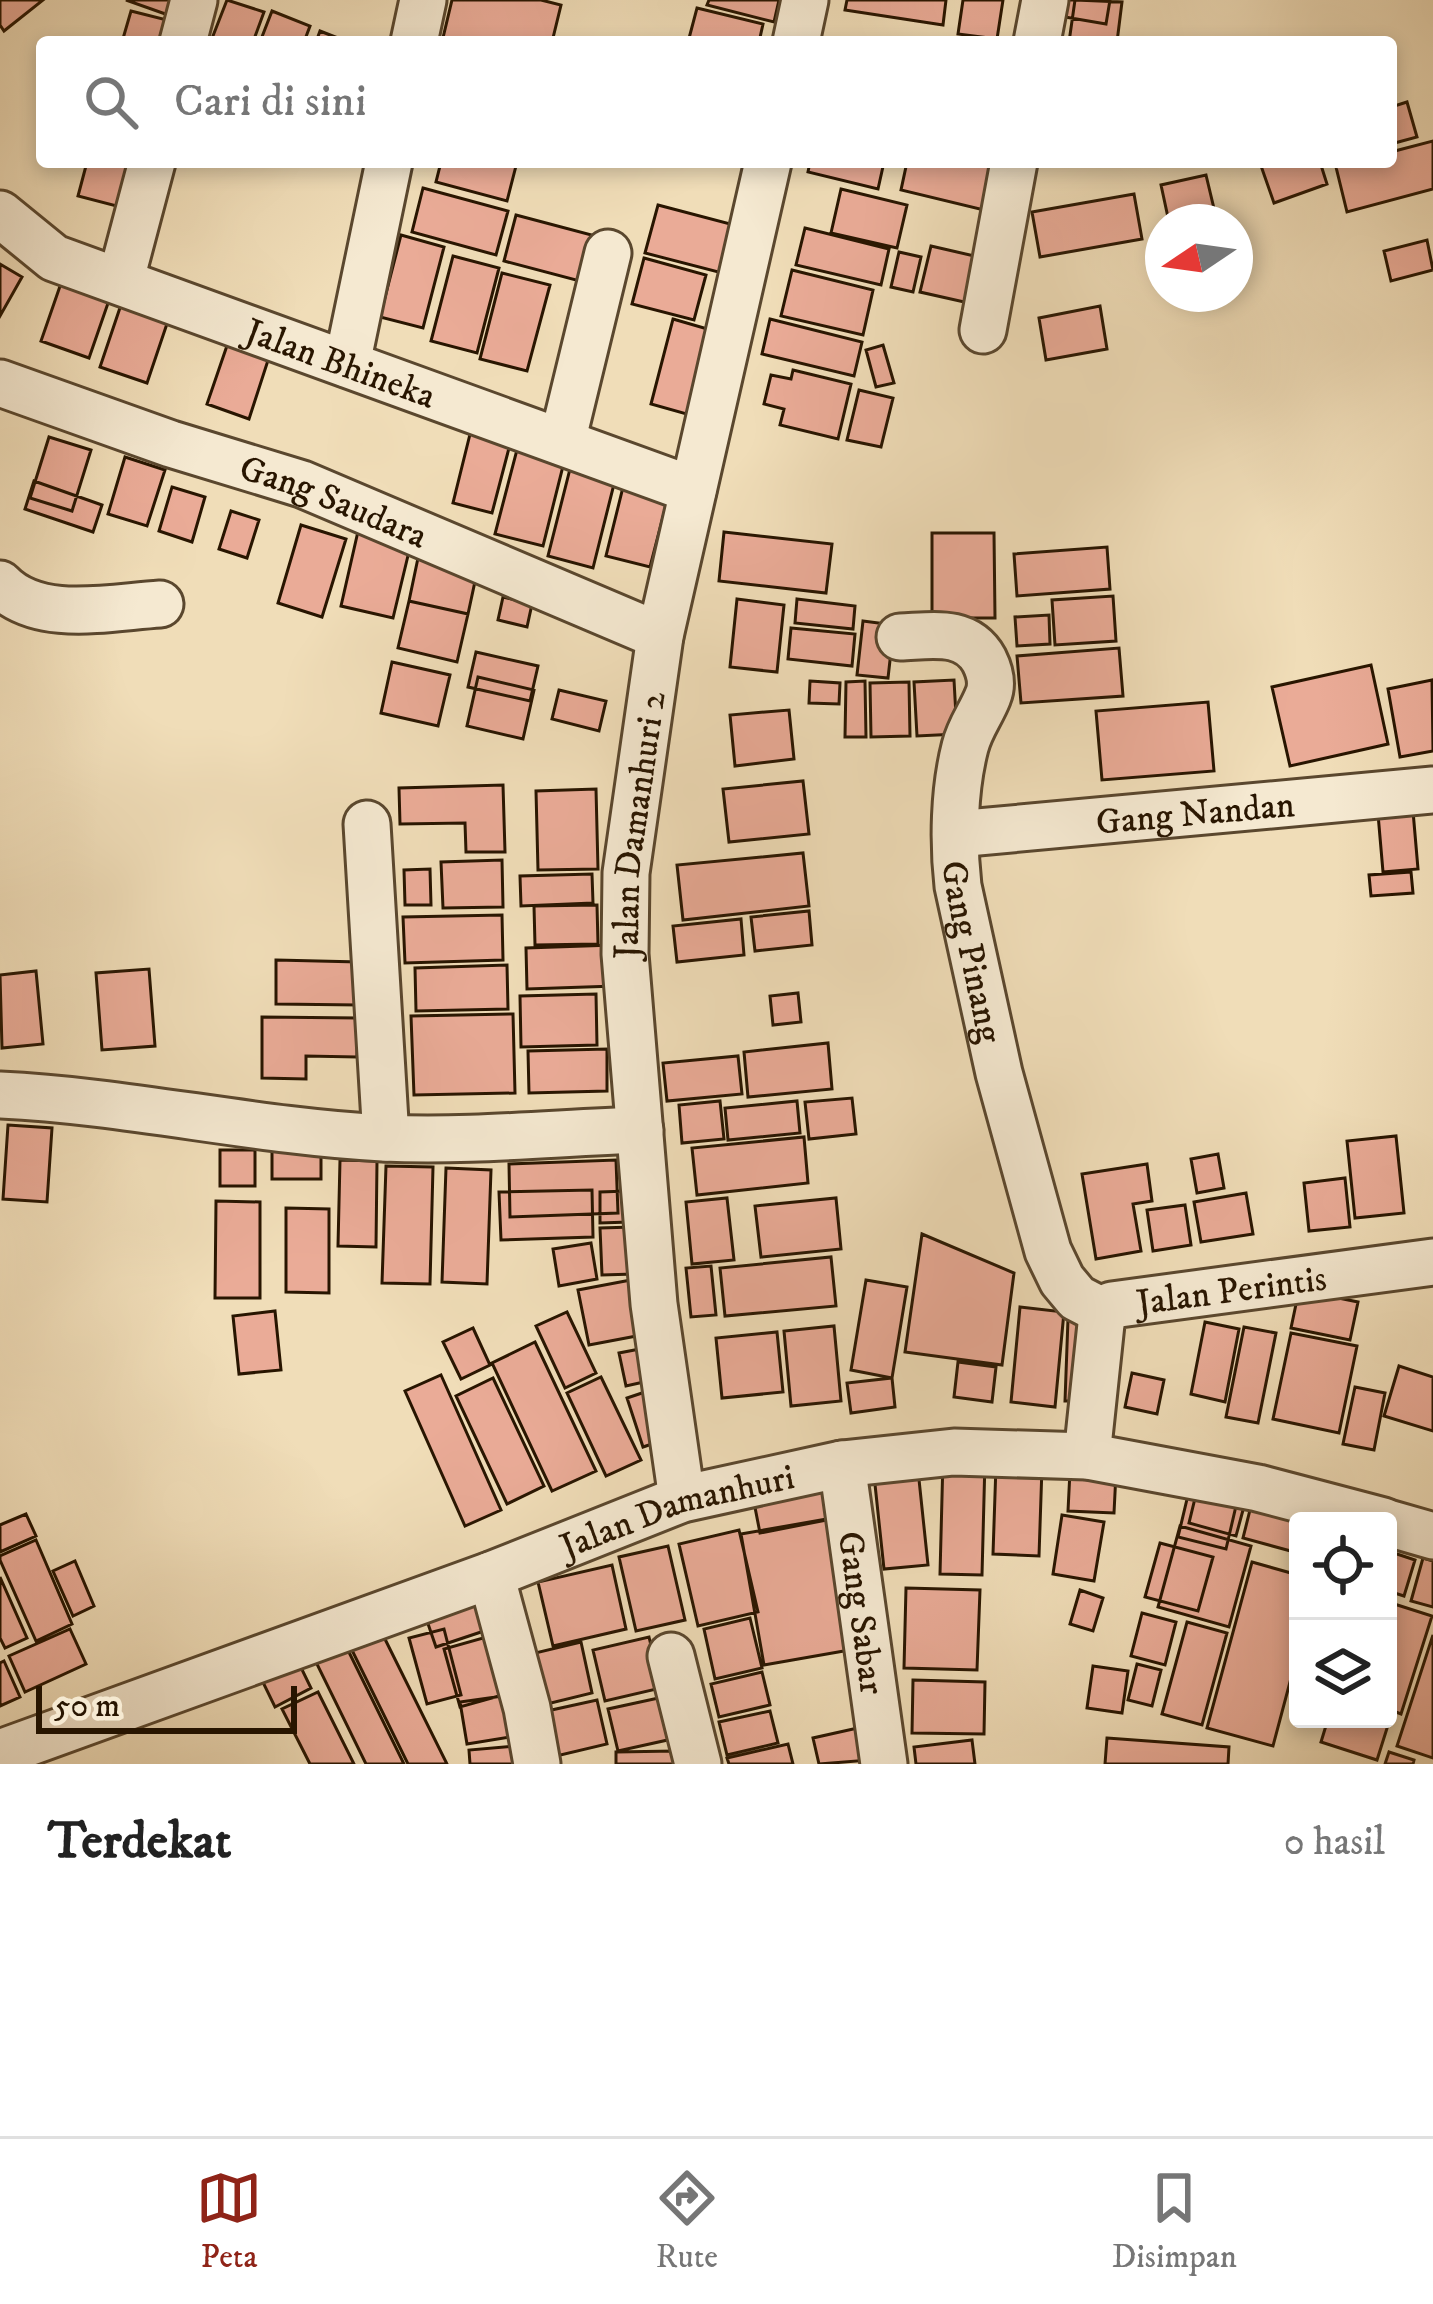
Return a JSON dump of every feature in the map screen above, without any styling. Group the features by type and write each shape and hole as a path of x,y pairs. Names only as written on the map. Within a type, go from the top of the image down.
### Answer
{"street":[{"path":"185,36 194,0"},
{"path":"415,36 423,0"},
{"path":"797,36 805,0"},
{"path":"1038,36 1045,0"},
{"path":"121,279 150,168"},
{"path":"347,364 388,168"},
{"name":"Jalan Damanhuri 2","path":"682,1499 654,1304 625,954 626,873 660,636 767,168"},
{"path":"983,330 1013,168"},
{"name":"Jalan Bhineka","path":"0,214 54,258 693,490"},
{"path":"562,442 608,253"},
{"name":"Gang Saudara","path":"0,383 171,444 302,484 660,636"},
{"path":"0,584 14,599 59,610 160,604"},
{"name":"Gang Pinang","path":"900,637 955,636 980,652 988,668 988,695 975,716 960,772 958,886 1048,1251 1077,1298 1104,1312"},
{"name":"Gang Nandan","path":"956,834 1433,790"},
{"path":"367,824 386,1138"},
{"path":"0,1095 386,1138 640,1130"},
{"name":"Jalan Perintis","path":"1087,1456 1104,1312 1126,1300 1433,1262"},
{"name":"Jalan Damanhuri","path":"0,1753 491,1575 682,1499 842,1464 954,1452 1087,1456 1258,1488 1348,1512"},
{"name":"Gang Sabar","path":"842,1464 884,1764"},
{"name":"Jalan Damanhuri","path":"1397,1526 1433,1536"},
{"path":"491,1575 537,1764"},
{"path":"671,1656 698,1764"}],"building":[{"path":"0,0 43,0 4,31"},
{"path":"126,0 176,0 171,16"},
{"path":"227,0 264,12 255,36 213,36"},
{"path":"452,0 541,0 561,5 553,36 443,36"},
{"path":"709,0 779,0 774,22 707,5"},
{"path":"847,0 946,0 943,25 845,10"},
{"path":"963,0 1003,0 997,36 958,34"},
{"path":"1067,0 1110,0 1106,24 1065,17"},
{"path":"1075,0 1122,2 1118,36 1070,36"},
{"path":"697,8 763,24 760,36 690,36"},
{"path":"131,11 167,20 163,36 124,36"},
{"path":"272,11 310,26 306,36 262,36"},
{"path":"1407,102 1417,137 1397,142 1397,105"},
{"path":"1433,141 1433,189 1347,212 1336,168 1397,168 1397,150"},
{"path":"85,168 138,168 128,209 78,196"},
{"path":"440,168 515,168 507,201 436,182"},
{"path":"809,168 883,168 878,189 808,172"},
{"path":"906,168 998,168 988,211 901,190"},
{"path":"1262,168 1322,168 1327,184 1274,203"},
{"path":"1206,175 1213,204 1165,204 1161,185"},
{"path":"423,188 508,211 496,255 412,232"},
{"path":"841,189 907,205 897,248 831,233"},
{"path":"1134,194 1142,239 1040,257 1032,212"},
{"path":"658,205 738,226 726,274 645,253"},
{"path":"516,215 603,238 591,284 504,261"},
{"path":"805,228 889,249 881,285 796,265"},
{"path":"401,235 444,247 423,328 380,317"},
{"path":"1427,240 1433,270 1391,281 1384,251"},
{"path":"931,246 983,258 973,304 920,292"},
{"path":"899,252 921,257 913,292 891,287"},
{"path":"453,256 499,268 477,353 431,341"},
{"path":"644,258 706,275 694,320 632,304"},
{"path":"0,264 22,277 0,316"},
{"path":"67,266 115,283 89,358 41,341"},
{"path":"792,270 873,290 863,335 781,316"},
{"path":"502,273 550,285 527,371 480,359"},
{"path":"127,287 174,303 147,383 100,367"},
{"path":"1100,306 1107,349 1046,360 1039,318"},
{"path":"673,319 711,330 690,415 651,404"},
{"path":"770,319 862,342 854,376 762,354"},
{"path":"231,334 272,348 249,419 207,404"},
{"path":"883,345 894,383 876,387 866,350"},
{"path":"793,370 851,384 838,439 780,425 784,409 764,404 771,375 791,379"},
{"path":"859,390 893,398 881,447 847,440"},
{"path":"474,418 514,429 492,513 453,503"},
{"path":"49,437 91,450 72,511 30,498"},
{"path":"519,442 566,454 543,546 495,534"},
{"path":"125,457 165,470 147,526 108,514"},
{"path":"571,465 616,476 593,568 548,556"},
{"path":"626,475 671,486 650,567 606,556"},
{"path":"34,481 102,505 93,532 25,509"},
{"path":"172,487 205,497 192,542 159,531"},
{"path":"231,511 259,520 247,558 219,549"},
{"path":"301,525 346,539 322,617 278,603"},
{"path":"359,527 412,539 393,618 341,606"},
{"path":"724,532 832,544 826,593 719,581"},
{"path":"932,533 994,533 995,618 932,618"},
{"path":"1107,547 1110,589 1017,596 1014,554"},
{"path":"418,558 477,572 468,614 409,601"},
{"path":"1113,596 1116,641 1055,645 1052,600"},
{"path":"503,597 532,604 527,627 498,620"},
{"path":"737,599 784,605 777,672 730,667"},
{"path":"797,599 855,606 853,629 795,623"},
{"path":"409,601 468,614 457,662 398,648"},
{"path":"1049,615 1050,644 1017,646 1015,617"},
{"path":"863,621 894,625 888,678 857,675"},
{"path":"791,628 855,634 852,666 788,659"},
{"path":"1119,648 1123,696 1021,703 1017,656"},
{"path":"476,652 538,666 530,701 468,687"},
{"path":"392,662 450,675 438,726 381,713"},
{"path":"1371,665 1388,744 1290,766 1272,687"},
{"path":"478,677 534,690 523,739 467,726"},
{"path":"954,680 957,734 917,736 914,682"},
{"path":"1432,680 1433,751 1400,757 1388,689"},
{"path":"810,681 840,683 839,704 809,703"},
{"path":"865,681 866,737 845,737 846,682"},
{"path":"909,682 910,736 871,737 870,683"},
{"path":"559,690 606,701 599,731 552,719"},
{"path":"1208,702 1214,771 1102,780 1096,711"},
{"path":"789,710 794,759 735,766 730,715"},
{"path":"803,781 809,834 729,842 723,789"},
{"path":"503,785 505,852 466,852 465,823 400,824 399,788"},
{"path":"596,789 598,869 538,870 536,791"},
{"path":"1413,811 1418,869 1383,872 1378,814"},
{"path":"803,853 809,906 683,920 677,865"},
{"path":"502,860 503,907 443,908 441,862"},
{"path":"430,869 431,905 405,905 404,870"},
{"path":"1411,872 1413,893 1371,896 1369,875"},
{"path":"592,874 593,903 521,906 520,876"},
{"path":"597,905 598,944 535,945 534,906"},
{"path":"809,911 812,945 755,951 751,917"},
{"path":"502,915 503,960 405,963 403,917"},
{"path":"741,919 744,955 677,962 673,926"},
{"path":"614,945 615,986 527,989 526,948"},
{"path":"276,960 359,962 359,1005 276,1004"},
{"path":"507,965 508,1009 416,1011 415,968"},
{"path":"149,969 155,1046 102,1050 96,973"},
{"path":"36,971 43,1044 2,1048 0,975"},
{"path":"798,993 801,1022 773,1025 770,996"},
{"path":"596,994 597,1045 521,1047 520,996"},
{"path":"513,1014 515,1093 414,1095 411,1016"},
{"path":"262,1017 358,1018 357,1057 306,1056 306,1079 262,1078"},
{"path":"828,1043 832,1089 748,1097 744,1052"},
{"path":"607,1049 607,1091 529,1093 528,1051"},
{"path":"738,1056 742,1094 667,1101 663,1063"},
{"path":"852,1098 856,1134 809,1139 805,1102"},
{"path":"720,1101 724,1139 682,1143 679,1105"},
{"path":"797,1101 800,1133 728,1140 725,1108"},
{"path":"8,1125 52,1128 47,1202 3,1199"},
{"path":"1396,1136 1404,1213 1355,1218 1347,1141"},
{"path":"804,1137 808,1183 697,1195 692,1148"},
{"path":"272,1146 321,1146 321,1179 272,1179"},
{"path":"220,1150 255,1150 255,1186 220,1186"},
{"path":"1218,1154 1224,1188 1197,1193 1191,1159"},
{"path":"340,1160 377,1161 376,1247 338,1246"},
{"path":"616,1160 618,1213 510,1217 509,1164"},
{"path":"1147,1164 1152,1201 1133,1204 1141,1251 1096,1259 1082,1174"},
{"path":"386,1166 433,1167 430,1284 382,1283"},
{"path":"446,1168 491,1170 487,1284 442,1282"},
{"path":"1345,1178 1350,1227 1309,1231 1304,1183"},
{"path":"592,1190 593,1237 501,1240 499,1192"},
{"path":"628,1191 629,1222 600,1223 600,1192"},
{"path":"1246,1193 1253,1234 1201,1242 1194,1202"},
{"path":"727,1198 734,1260 692,1264 686,1202"},
{"path":"836,1198 841,1249 761,1257 755,1206"},
{"path":"216,1201 260,1202 260,1298 215,1298"},
{"path":"1185,1205 1191,1245 1153,1251 1147,1210"},
{"path":"286,1208 329,1209 329,1293 286,1292"},
{"path":"633,1227 634,1274 602,1275 600,1228"},
{"path":"922,1234 1014,1273 1002,1365 905,1352"},
{"path":"591,1243 597,1279 559,1286 553,1249"},
{"path":"831,1257 836,1306 725,1316 720,1268"},
{"path":"711,1266 716,1315 691,1317 686,1268"},
{"path":"636,1279 647,1334 589,1345 578,1290"},
{"path":"866,1280 907,1287 892,1378 851,1370"},
{"path":"1299,1290 1358,1302 1350,1340 1291,1328"},
{"path":"1020,1307 1064,1312 1055,1407 1011,1402"},
{"path":"275,1311 281,1370 239,1374 233,1316"},
{"path":"567,1312 596,1373 565,1388 536,1326"},
{"path":"1068,1319 1087,1319 1085,1401 1065,1401"},
{"path":"1205,1322 1239,1329 1225,1402 1191,1394"},
{"path":"834,1326 841,1401 791,1406 784,1331"},
{"path":"1244,1327 1276,1333 1258,1423 1226,1417"},
{"path":"473,1328 490,1365 461,1379 443,1342"},
{"path":"777,1332 783,1392 722,1398 716,1338"},
{"path":"1291,1333 1357,1346 1339,1433 1273,1419"},
{"path":"535,1342 596,1471 552,1491 492,1363"},
{"path":"650,1347 657,1379 626,1386 619,1353"},
{"path":"958,1362 996,1367 992,1402 954,1397"},
{"path":"1399,1366 1433,1377 1433,1431 1384,1416"},
{"path":"1132,1373 1164,1380 1157,1414 1125,1407"},
{"path":"441,1375 501,1510 465,1526 405,1391"},
{"path":"601,1377 641,1460 606,1476 567,1393"},
{"path":"493,1378 544,1486 507,1504 456,1396"},
{"path":"892,1378 895,1407 851,1413 847,1383"},
{"path":"1355,1387 1385,1393 1374,1450 1343,1444"},
{"path":"651,1390 667,1439 643,1447 627,1398"},
{"path":"943,1459 985,1460 982,1575 940,1574"},
{"path":"996,1465 1042,1467 1039,1556 993,1554"},
{"path":"918,1470 928,1565 884,1569 874,1475"},
{"path":"833,1471 842,1517 760,1533 751,1487"},
{"path":"1070,1471 1116,1473 1114,1513 1068,1511"},
{"path":"1198,1486 1246,1499 1236,1536 1189,1523"},
{"path":"1188,1495 1236,1506 1226,1549 1178,1537"},
{"path":"1251,1506 1289,1518 1289,1551 1243,1538"},
{"path":"26,1514 36,1536 0,1552 0,1525"},
{"path":"1062,1515 1104,1522 1094,1581 1053,1574"},
{"path":"838,1517 861,1648 764,1665 741,1534"},
{"path":"1180,1526 1251,1546 1229,1627 1158,1607"},
{"path":"739,1530 758,1612 698,1626 679,1544"},
{"path":"36,1540 72,1624 36,1641 0,1556"},
{"path":"1160,1543 1213,1557 1198,1611 1145,1597"},
{"path":"668,1546 685,1620 636,1631 619,1557"},
{"path":"1397,1554 1415,1560 1404,1596 1397,1594"},
{"path":"1423,1558 1433,1561 1433,1607 1411,1601"},
{"path":"75,1561 94,1606 73,1616 53,1571"},
{"path":"1252,1562 1289,1572 1289,1686 1273,1746 1207,1728"},
{"path":"612,1565 626,1629 553,1646 538,1582"},
{"path":"0,1577 27,1638 5,1648 0,1638"},
{"path":"906,1588 980,1590 977,1670 904,1668"},
{"path":"1080,1590 1103,1598 1093,1631 1070,1624"},
{"path":"482,1599 493,1628 436,1647 426,1618"},
{"path":"1397,1605 1432,1616 1401,1714 1397,1712"},
{"path":"1142,1613 1176,1622 1165,1665 1131,1656"},
{"path":"750,1618 762,1668 715,1679 704,1629"},
{"path":"375,1619 447,1764 408,1764 344,1634"},
{"path":"1187,1622 1227,1633 1202,1725 1162,1714"},
{"path":"70,1629 86,1664 25,1692 9,1656"},
{"path":"444,1629 461,1695 427,1704 409,1638"},
{"path":"497,1634 513,1692 460,1707 444,1649"},
{"path":"1433,1635 1433,1758 1397,1746"},
{"path":"649,1637 661,1688 605,1701 593,1650"},
{"path":"342,1638 404,1764 366,1764 312,1654"},
{"path":"581,1642 592,1693 547,1704 535,1653"},
{"path":"292,1649 311,1688 275,1707 256,1668"},
{"path":"4,1661 20,1697 0,1706 0,1663"},
{"path":"1137,1664 1161,1670 1152,1706 1128,1700"},
{"path":"1093,1666 1128,1671 1122,1713 1087,1708"},
{"path":"762,1672 770,1705 719,1717 711,1684"},
{"path":"913,1680 985,1682 984,1734 912,1733"},
{"path":"318,1692 354,1764 310,1764 282,1709"},
{"path":"518,1694 523,1735 467,1744 460,1702"},
{"path":"663,1697 672,1739 618,1751 608,1709"},
{"path":"597,1700 607,1744 548,1758 538,1713"},
{"path":"770,1711 778,1743 727,1755 719,1722"},
{"path":"862,1727 870,1760 819,1764 813,1738"},
{"path":"1325,1728 1387,1728 1377,1760 1321,1742"},
{"path":"1107,1738 1229,1747 1228,1764 1105,1764"},
{"path":"972,1740 975,1764 916,1764 914,1747"},
{"path":"788,1744 793,1764 729,1764 727,1758"},
{"path":"529,1745 530,1764 470,1764 469,1750"},
{"path":"674,1751 675,1764 616,1764 616,1752"},
{"path":"1389,1752 1414,1760 1413,1764 1385,1764"}]}
